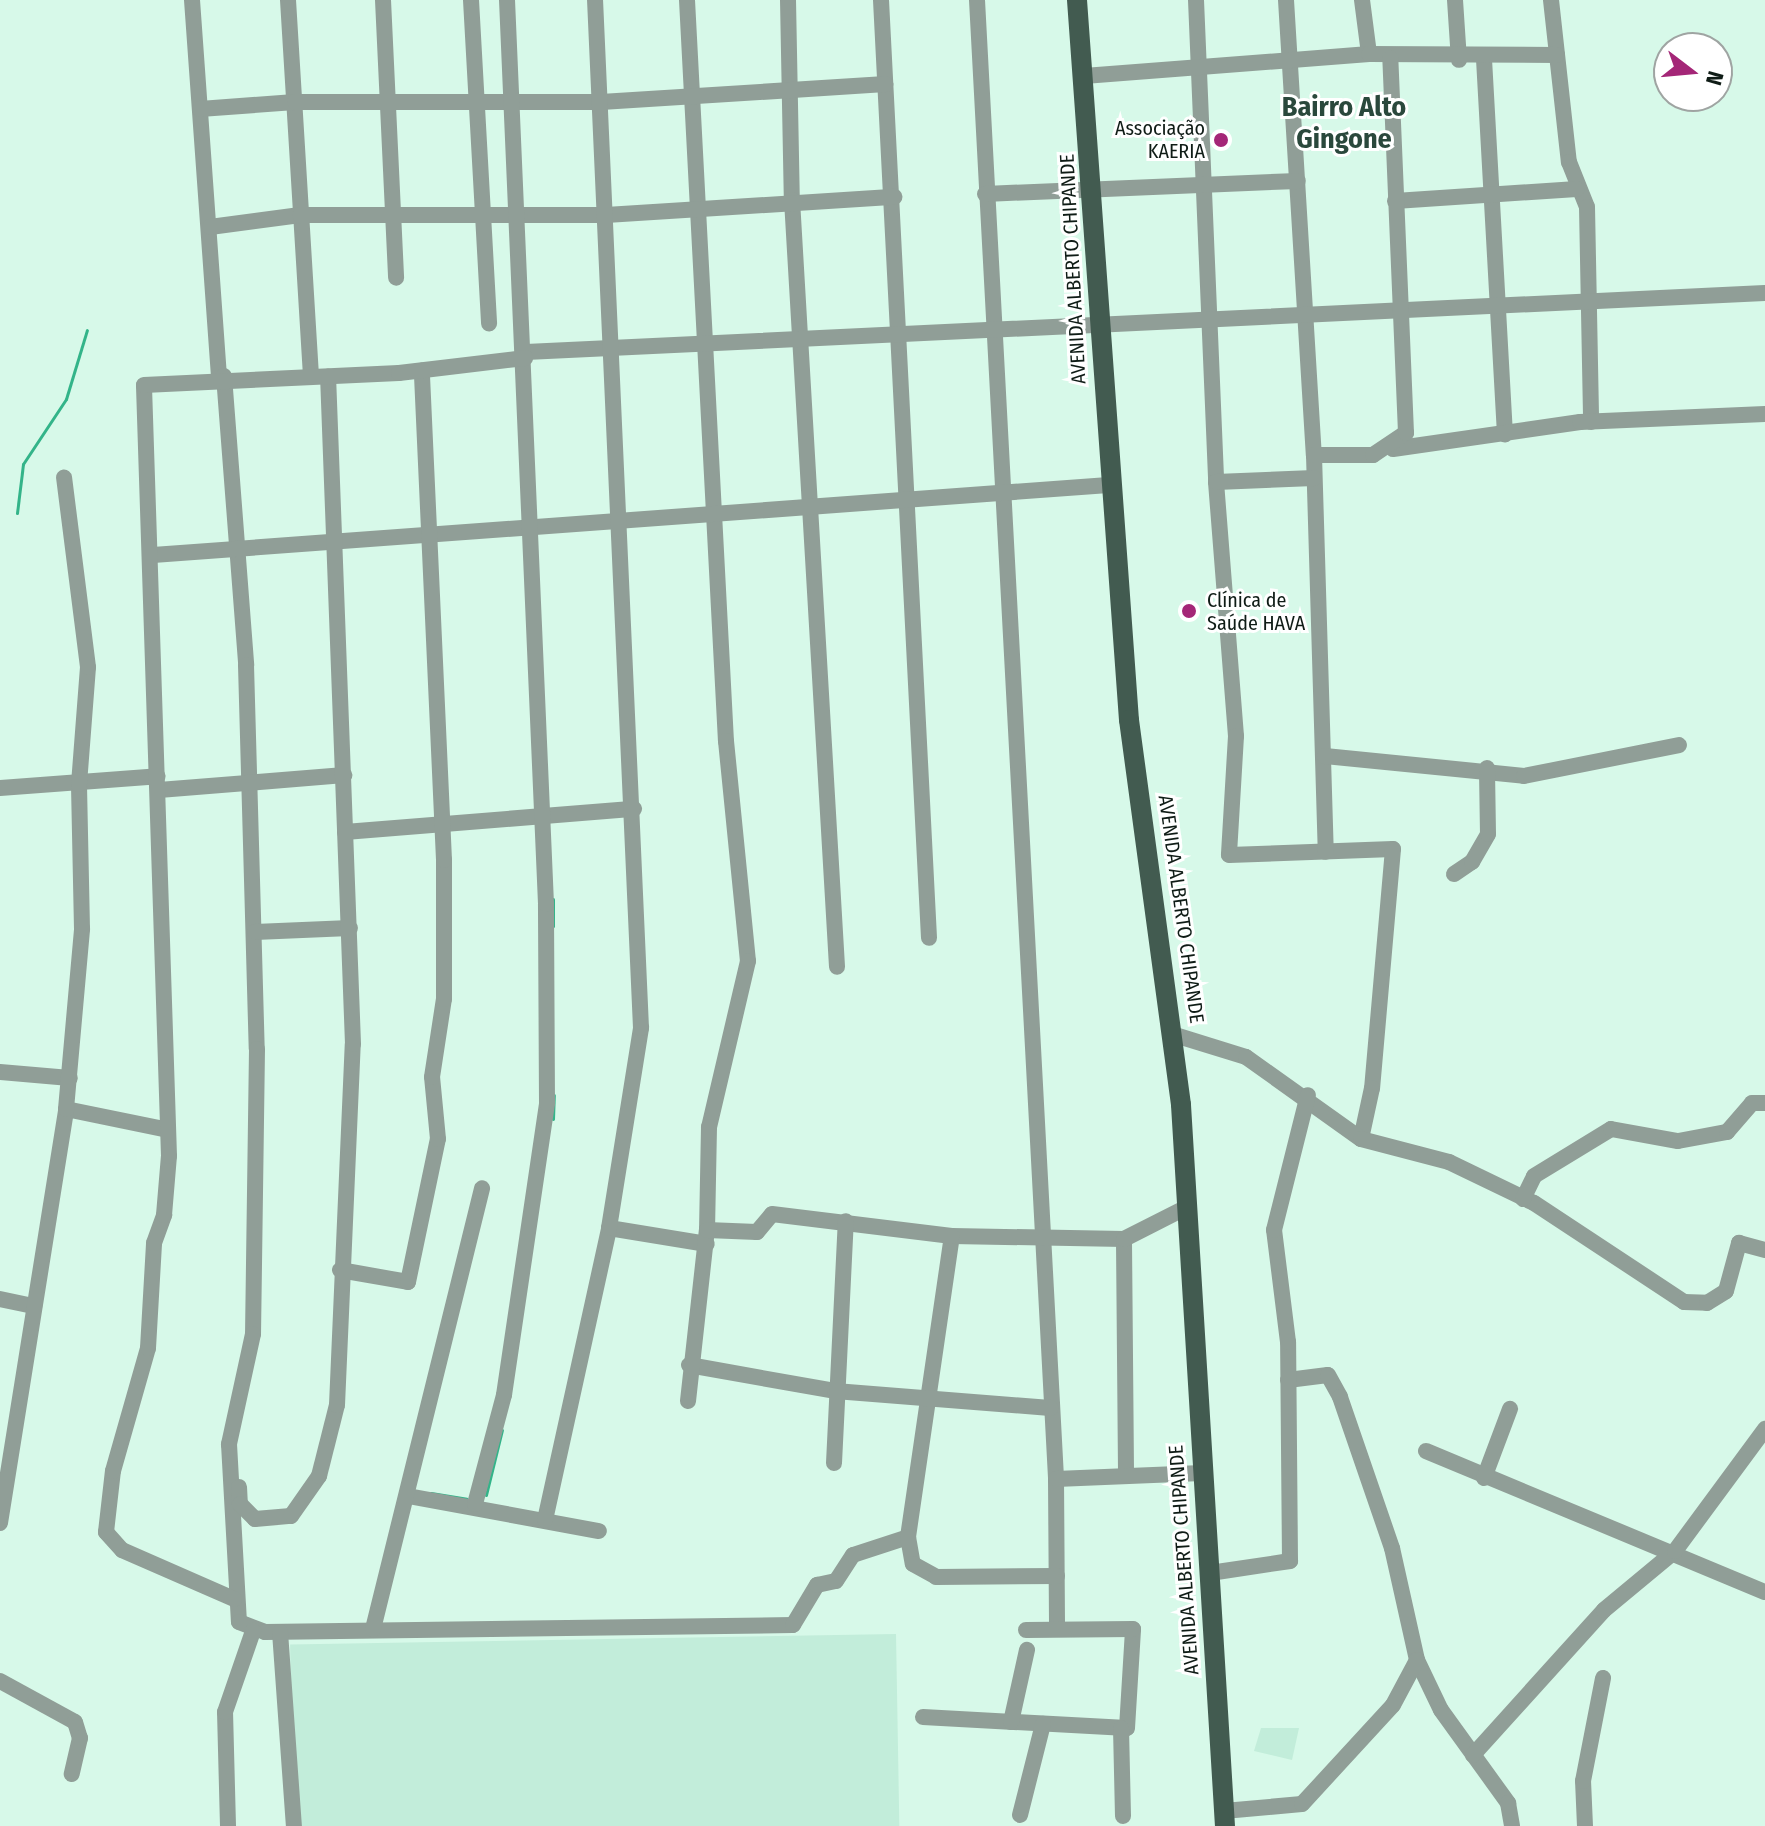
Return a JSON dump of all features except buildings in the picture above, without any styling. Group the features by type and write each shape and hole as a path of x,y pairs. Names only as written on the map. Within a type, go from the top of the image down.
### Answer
{"main road":[{"name":"AVENIDA ALBERTO CHIPANDE","path":"1077,0 1093,188 1108,485 1129,720 1175,1035 1224,1818"}],"street":[{"path":"192,0 221,377 239,548 251,785 255,932 253,1334 230,1464 234,1599 239,1622 253,1631 280,1632 793,1625 817,1585 836,1581 853,1555 908,1537"},
{"path":"288,0 311,375"},
{"path":"383,0 396,278"},
{"path":"471,0 489,323"},
{"path":"475,1504 495,1442 540,1186 547,1103 542,819 525,355 507,0"},
{"path":"545,1520 609,1228 641,1028 634,809 595,0"},
{"path":"687,0 702,206 726,741 748,961 709,1127 707,1237 689,1365 688,1401"},
{"path":"788,0 792,200 803,340 837,967"},
{"path":"881,0 902,333 929,938"},
{"path":"977,0 985,194 1005,494 1040,1241 1056,1479 1057,1628"},
{"path":"1196,0 1206,180 1216,482 1236,736 1229,855 1393,849 1372,1088 1361,1139"},
{"path":"1286,0 1293,65 1314,455 1326,852"},
{"path":"1362,0 1369,54"},
{"path":"1455,0 1459,60"},
{"path":"1551,0 1577,189 1587,207 1591,422"},
{"path":"1084,76 1293,65 1369,54 1390,58 1459,60 1557,55"},
{"path":"1390,58 1406,433 1391,449"},
{"path":"1484,59 1495,308 1505,434"},
{"path":"200,109 295,102 475,105 601,102 885,84"},
{"path":"985,194 1206,180 1298,181"},
{"path":"1395,201 1577,189"},
{"path":"210,227 300,215 606,215 792,200 894,197"},
{"path":"234,1599 122,1550 106,1532 113,1471 148,1348 168,1130 153,555 144,385 221,377 328,376 422,370 525,355 611,347 902,333 993,335 1101,325 1209,323 1765,293"},
{"path":"340,1270 408,1282 426,1215 438,1139 432,1077 444,999 442,827 422,370"},
{"path":"230,1464 240,1504 255,1519 291,1516 310,1497 337,1405 340,1270 353,1044 337,542 328,376"},
{"path":"1314,455 1391,449 1591,422 1765,414"},
{"path":"0,1523 66,1109 82,929 79,784 88,667 64,478"},
{"path":"1216,482 1314,478"},
{"path":"153,555 1108,485"},
{"path":"1325,756 1487,768 1524,776 1679,745"},
{"path":"1454,874 1488,834 1487,768"},
{"path":"0,788 158,783 251,785 344,775"},
{"path":"345,832 442,827 634,809"},
{"path":"255,932 350,928"},
{"path":"1175,1035 1246,1057 1308,1095 1361,1139 1449,1162 1523,1199 1684,1302 1707,1303 1726,1291 1739,1243 1765,1250"},
{"path":"0,1072 70,1078"},
{"path":"1210,1573 1290,1561 1288,1380 1274,1230 1308,1095"},
{"path":"1523,1199 1534,1176 1611,1129 1678,1141 1727,1132 1752,1103 1765,1103"},
{"path":"66,1109 168,1130"},
{"path":"373,1629 482,1188"},
{"path":"609,1228 707,1237 757,1232 772,1214 952,1236 1040,1241 1124,1239 1187,1207"},
{"path":"834,1463 835,1391 846,1221"},
{"path":"952,1236 908,1537 913,1564 936,1577 1057,1576"},
{"path":"1124,1239 1126,1471"},
{"path":"0,1299 34,1306"},
{"path":"689,1365 835,1391 1050,1408"},
{"path":"1288,1380 1328,1375 1340,1397 1392,1548 1417,1660 1473,1755 1508,1803 1512,1826"},
{"path":"1484,1478 1510,1409"},
{"path":"1473,1755 1604,1610 1675,1551 1765,1429"},
{"path":"1426,1451 1612,1533 1675,1551 1764,1595"},
{"path":"1056,1479 1126,1471 1202,1473"},
{"path":"408,1496 475,1504 599,1531"},
{"path":"923,1717 1127,1728 1133,1629 1026,1630"},
{"path":"228,1826 225,1712 253,1631"},
{"path":"280,1632 294,1826"},
{"path":"1011,1722 1027,1650"},
{"path":"1224,1818 1302,1804 1393,1705 1417,1660"},
{"path":"1585,1826 1583,1781 1603,1678"},
{"path":"0,1681 75,1722 80,1738 72,1774"},
{"path":"1020,1815 1043,1724"},
{"path":"1121,1728 1123,1816"}],"shaded area":[{"path":"896,1634 899,1826 293,1826 290,1645"},
{"path":"1261,1728 1299,1728 1292,1760 1254,1751"}],"waterway":[{"path":"17,513 23,464 66,399 87,330"},
{"path":"553,899 553,926"},
{"path":"553,1119 554,1095"},
{"path":"486,1495 502,1430"},
{"path":"431,1493 467,1499"}],"place":[{"name":"Associação KAERIA","path":"1221,140"},
{"name":"Clínica de Saúde HAVA","path":"1189,611"}],"district":[{"name":"Bairro Alto Gingone","path":"1344,123"}]}
